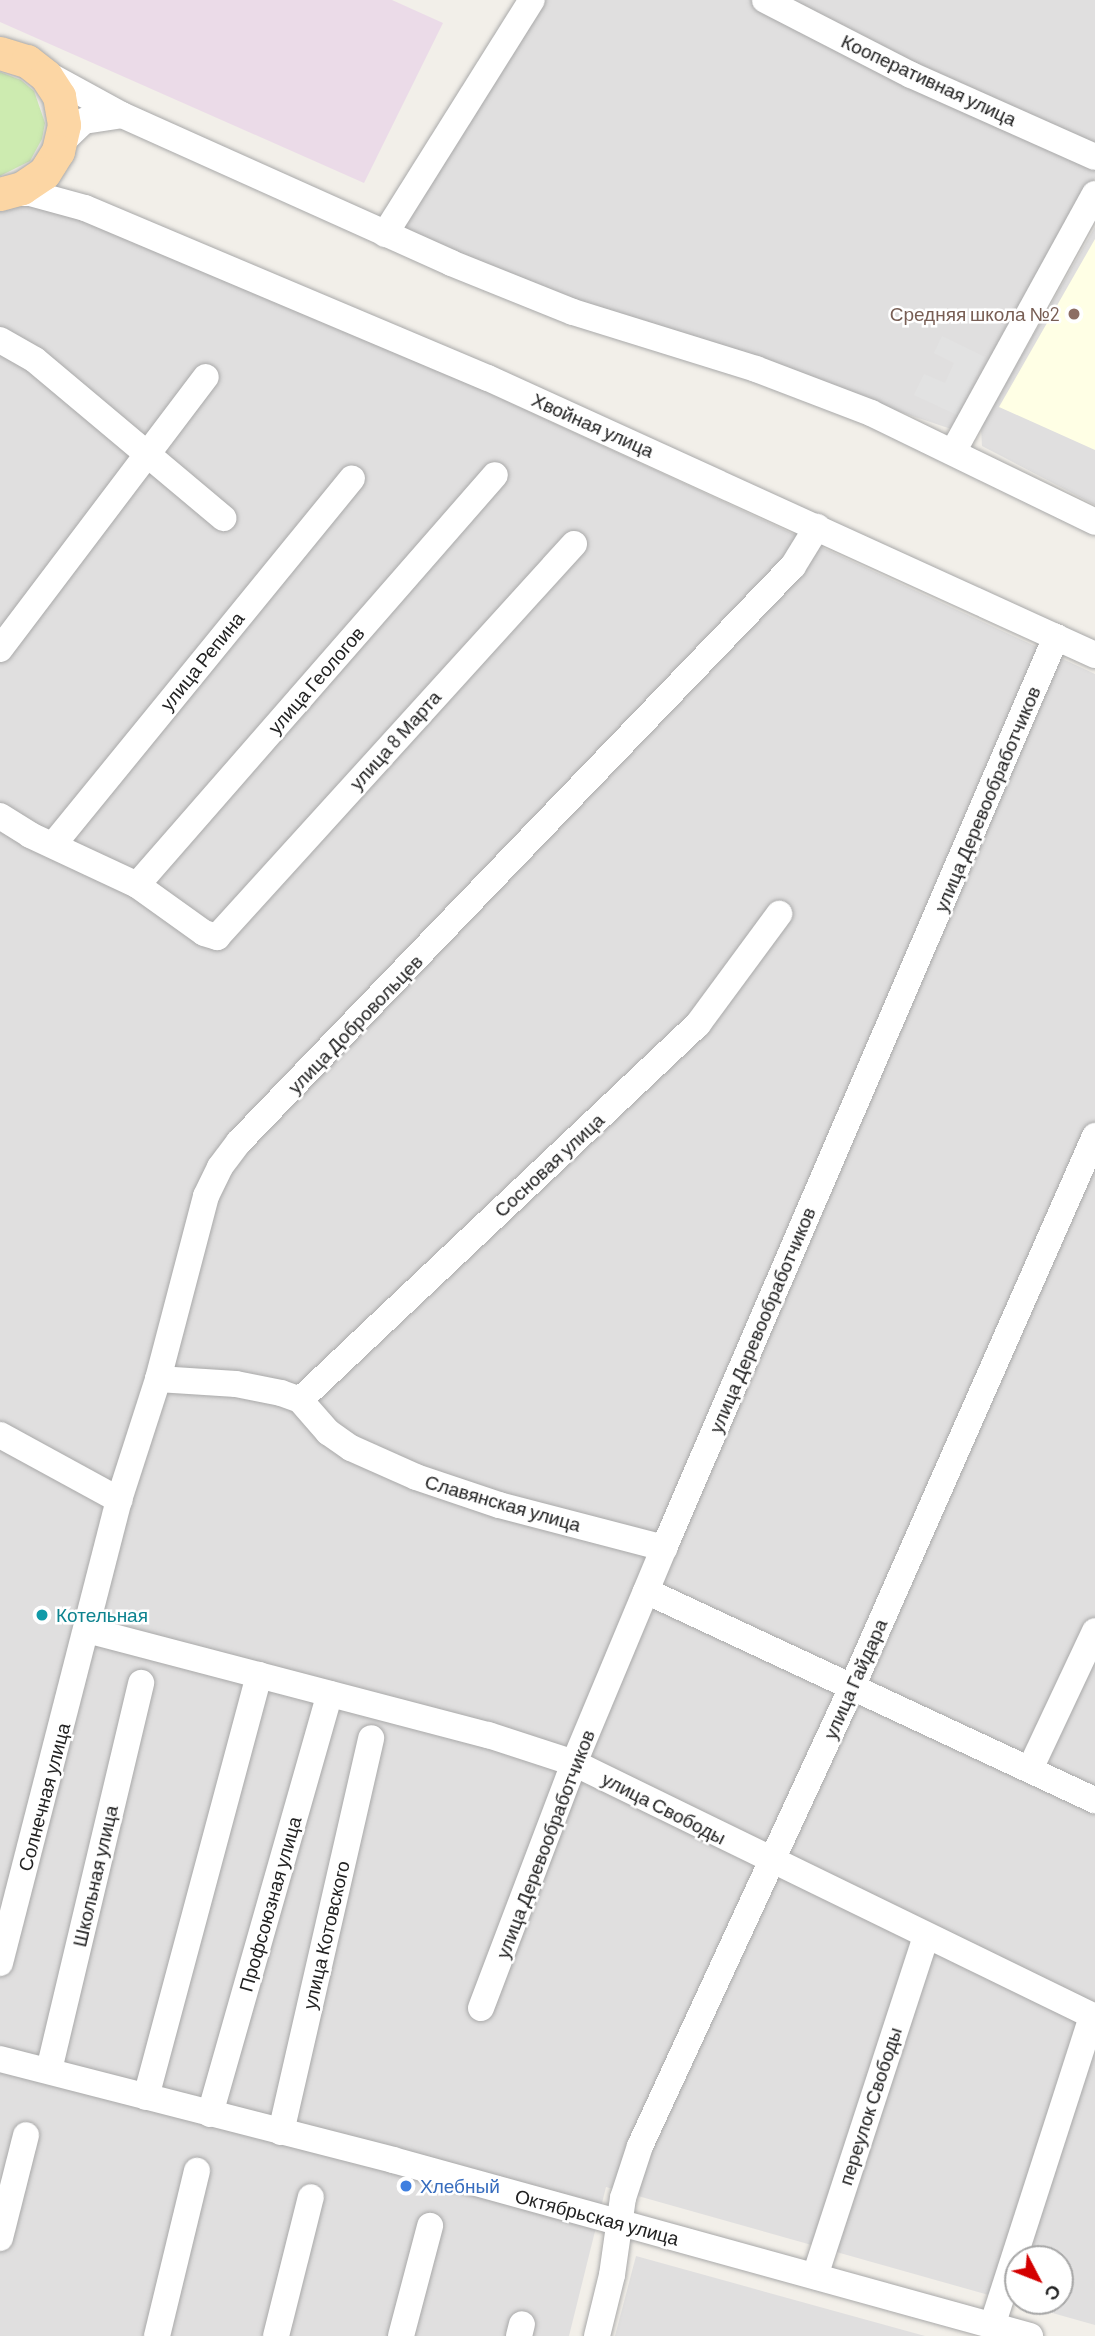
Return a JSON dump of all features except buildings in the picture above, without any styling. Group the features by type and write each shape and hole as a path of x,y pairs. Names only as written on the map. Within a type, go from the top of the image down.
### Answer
{"main road":[{"path":"1,53 38,68 61,102 60,147 34,182 1,194"}],"street":[{"path":"385,234 532,0"},
{"name":"Кооперативная улица","path":"765,0 911,75 1095,157"},
{"path":"38,68 122,115 522,293 788,381 954,450 1095,522"},
{"path":"85,208 61,180 60,147 84,121 122,115"},
{"name":"Хвойная улица","path":"1,194 30,193 85,208 488,378 1095,655"},
{"path":"954,450 1095,194"},
{"path":"0,340 35,359 146,456 223,518"},
{"path":"0,649 206,377"},
{"name":"улица Геологов","path":"137,885 495,475"},
{"name":"улица Репина","path":"52,845 352,478"},
{"name":"улица Добровольцев","path":"87,1630 118,1500 158,1379 206,1196 239,1142 721,643 793,566 817,527"},
{"name":"улица 8 Марта","path":"137,885 204,933 217,937 574,544"},
{"name":"улица Деревообработчиков","path":"481,2008 574,1763 664,1548 1056,637"},
{"path":"0,816 52,845 137,885"},
{"name":"Сосновая улица","path":"300,1401 698,1024 779,914"},
{"name":"улица Гайдара","path":"597,2336 612,2275 619,2223 640,2146 853,1685 1095,1136"},
{"path":"158,1379 236,1384 300,1401"},
{"name":"Славянская улица","path":"300,1401 328,1432 351,1448 450,1489 664,1548"},
{"path":"0,1435 118,1500"},
{"path":"646,1591 1031,1767 1095,1800"},
{"name":"улица Свободы","path":"87,1630 330,1694 574,1763 1093,2016"},
{"name":"Солнечная улица","path":"0,1964 87,1630"},
{"path":"1031,1767 1095,1631"},
{"path":"146,2097 259,1675"},
{"name":"Школьная улица","path":"49,2070 141,1683"},
{"name":"Профсоюзная улица","path":"210,2114 330,1694"},
{"name":"улица Котовского","path":"281,2132 371,1738"},
{"name":"переулок Свободы","path":"814,2276 926,1936"},
{"path":"992,2326 1093,2016"},
{"name":"Октябрьская улица","path":"0,2059 281,2132 1030,2336"},
{"path":"0,2238 26,2135"},
{"path":"157,2336 197,2171"},
{"path":"276,2336 311,2197"},
{"path":"401,2336 430,2226"}],"shaded area":[{"path":"0,0 392,0 443,23 364,183 0,22"},
{"path":"541,0 1095,0 1095,178 954,430 555,296 403,228"},
{"path":"12,204 61,210 474,386 1095,674 1095,2325 1060,2315 1074,2315 1074,2245 1004,2245 1004,2299 606,2187 569,2336 0,2336 0,206"},
{"path":"1095,227 1095,505 982,446 981,427"},
{"name":"Средняя школа №2","path":"1095,239 1095,450 999,407"},
{"path":"942,336 985,357 957,415 914,395 924,374 945,383 954,363 934,353"},
{"path":"636,2256 925,2336 615,2336"}],"green space":[{"path":"0,72 21,80 34,91 45,123 42,139 30,161 0,176"}],"place":[{"name":"Средняя школа №2","path":"1074,314"},
{"name":"Котельная","path":"42,1615"},
{"name":"Хлебный","path":"406,2186"}]}
